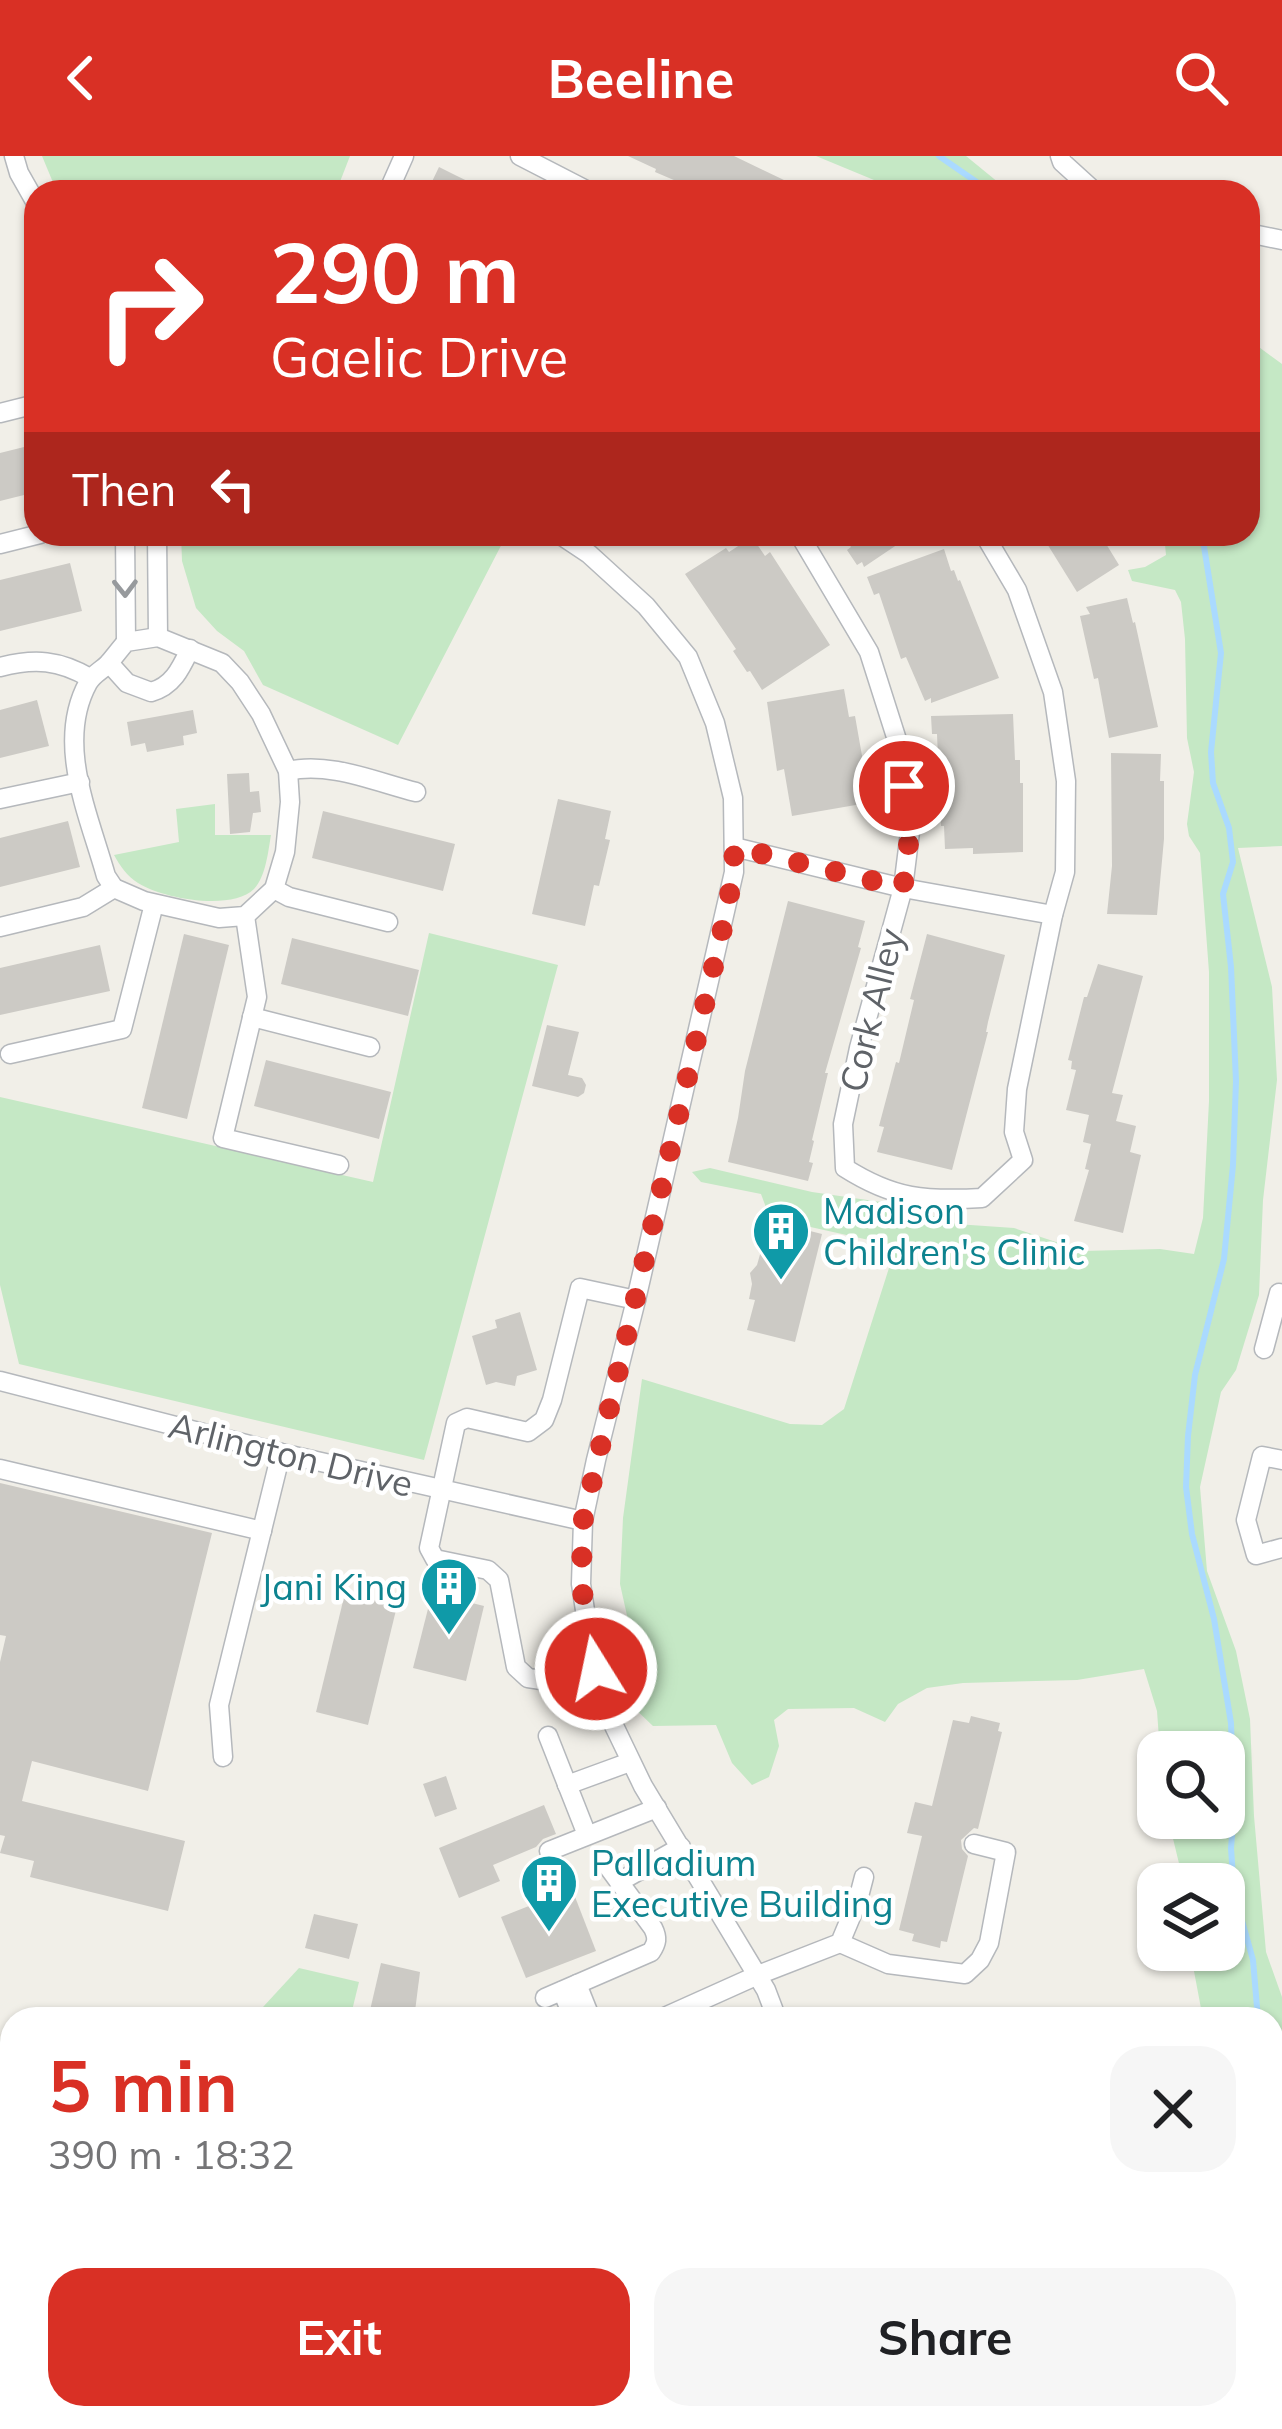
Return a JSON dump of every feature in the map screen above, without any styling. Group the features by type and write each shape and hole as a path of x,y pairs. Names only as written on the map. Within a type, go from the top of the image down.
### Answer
{"street":[{"path":"520,156 567,180"},
{"path":"1060,156 1082,180"},
{"path":"124,546 126,642 90,678 73,735 80,782 106,876 114,888 154,904 219,918 244,916 274,890 287,835 288,771 261,714 222,663 158,637 126,642"},
{"path":"157,546 158,637"},
{"path":"578,546 646,606 688,657 715,723 724,760 733,798 734,847 722,931 583,1521 581,1584 604,1705 630,1762 772,2007"},
{"name":"Cork Alley","path":"807,546 869,652 897,740 910,832 903,888 843,1124 845,1168 876,1188 934,1200 966,1199 982,1198 1023,1160 1014,1132 1017,1089 1053,915"},
{"path":"734,847 903,888 1053,915 1066,872 1066,781 1053,692 1017,590 992,546"},
{"path":"109,663 127,683 152,692 170,684 190,649"},
{"path":"0,667 22,661 66,664 90,678"},
{"path":"288,771 320,768 416,792"},
{"path":"0,799 80,782"},
{"path":"0,927 83,907 114,888"},
{"path":"274,890 388,922"},
{"path":"10,1054 122,1029 154,904"},
{"path":"244,916 257,997 223,1138 339,1165"},
{"path":"252,1017 370,1047"},
{"path":"596,1669 548,1681 527,1678 516,1667 499,1580 488,1570 435,1558 429,1548 456,1423 467,1418 528,1432 544,1420 553,1400 580,1288 636,1300"},
{"path":"1264,1349 1282,1294"},
{"path":"0,1359 3,1382"},
{"name":"Arlington Drive","path":"3,1382 281,1453 583,1521"},
{"path":"224,1757 219,1706 281,1453"},
{"path":"1282,1460 1262,1456 1246,1520 1256,1555 1282,1548"},
{"path":"0,1469 262,1531"},
{"path":"548,1736 587,1835"},
{"path":"567,1785 630,1762"},
{"path":"549,1851 657,1808"},
{"path":"839,1943 888,1964 964,1974 980,1960 989,1943 1006,1852 974,1844"},
{"path":"619,1882 681,1846"},
{"path":"562,1991 651,1952 656,1944 653,1928 606,1864"},
{"path":"687,2007 839,1943 864,1877"},
{"path":"562,1991 569,2007"},
{"path":"562,1991 579,2007"}],"green space":[{"path":"42,156 350,156 341,180 52,180"},
{"path":"816,156 966,156 995,180 874,180"},
{"path":"1260,348 1282,364 1282,846 1238,848 1272,987 1277,1080 1263,1200 1259,1295 1236,1370 1221,1392 1200,1487 1207,1571 1236,1651 1250,1719 1266,1952 1282,2007 1201,2007 1194,1971 1245,1971 1245,1863 1179,1863 1173,1839 1245,1839 1245,1731 1158,1731 1144,1669 1077,1680 927,1688 898,1704 885,1722 854,1708 788,1709 774,1720 779,1746 769,1777 752,1785 732,1763 716,1725 653,1726 631,1705 630,1629 620,1584 623,1518 642,1379 790,1424 822,1425 844,1409 896,1246 788,1222 767,1210 761,1194 701,1182 692,1172 710,1168 812,1192 902,1205 956,1224 1014,1228 1083,1251 1160,1249 1194,1254 1203,1218 1209,972 1200,853 1187,824 1194,772 1187,738 1181,602 1175,590 1132,581 1128,570 1166,555 1165,546 1260,546"},
{"path":"181,546 501,546 398,745 263,685 244,651 196,608"},
{"path":"215,804 215,835 271,835 261,877 244,896 214,901 164,894 134,880 114,855 179,842 176,809"},
{"path":"429,933 558,965 424,1460 19,1364 0,1285 0,1097 373,1182"},
{"path":"299,1968 359,1982 353,2007 263,2007"}],"building":[{"path":"628,156 734,156 784,180 674,180"},
{"path":"439,167 465,180 433,180"},
{"path":"24,447 24,495 0,501 0,453"},
{"path":"738,546 758,546 765,556 770,552 830,645 762,690 685,574 726,548 729,552"},
{"path":"895,546 864,567 847,550"},
{"path":"1048,546 1107,546 1119,565 1077,592"},
{"path":"944,549 999,678 931,703 931,698 925,701 906,657 901,659 879,593 874,595 867,577"},
{"path":"70,563 82,611 0,631 0,580"},
{"path":"1127,598 1158,727 1109,738 1080,616 1090,614 1086,607"},
{"path":"844,689 849,717 855,716 873,802 792,816 784,769 777,771 767,702"},
{"path":"37,700 49,746 0,758 0,710"},
{"path":"193,710 197,733 183,736 184,745 147,752 145,743 131,746 127,722"},
{"path":"1013,714 1015,760 1020,760 1023,783 1023,852 973,854 973,848 945,849 937,734 932,734 931,716"},
{"path":"1111,753 1161,754 1164,839 1157,915 1107,914 1112,866"},
{"path":"249,773 250,792 259,791 261,812 253,813 250,832 230,834 227,774"},
{"path":"558,799 611,811 605,839 610,840 585,926 532,914"},
{"path":"323,811 455,844 443,891 312,858"},
{"path":"68,821 80,867 0,887 0,838"},
{"path":"788,901 865,921 825,1073 808,1181 728,1162 745,1071"},
{"path":"184,934 229,945 187,1119 142,1108"},
{"path":"927,934 1005,955 952,1170 877,1152 884,1127 879,1126 899,1063"},
{"path":"292,938 419,970 408,1016 281,984"},
{"path":"100,945 110,991 0,1015 0,968"},
{"path":"1098,964 1143,976 1112,1093 1123,1095 1116,1121 1136,1126 1130,1152 1141,1155 1123,1233 1074,1221 1089,1170 1085,1169 1091,1144 1083,1142 1089,1115 1066,1110 1076,1070 1068,1060"},
{"path":"547,1025 579,1032 568,1075 582,1078 586,1085 578,1097 532,1086"},
{"path":"266,1060 391,1092 379,1139 254,1106"},
{"name":"Madison Children's Clinic","path":"774,1222 822,1234 795,1342 747,1330 755,1300 749,1299 750,1273 761,1251 767,1252"},
{"path":"520,1312 537,1370 517,1376 515,1386 486,1385 472,1336 497,1328 495,1320"},
{"path":"0,1483 212,1533 148,1791 32,1761 22,1801 185,1841 168,1911 30,1877 34,1861 0,1853 5,1836 0,1835 0,1662 6,1636 0,1635"},
{"path":"345,1593 397,1606 368,1725 316,1712"},
{"name":"Jani King","path":"432,1593 484,1606 466,1681 413,1668"},
{"path":"971,1716 1000,1723 998,1731 1002,1732 978,1829 961,1840 968,1856 947,1942 941,1941 940,1948 912,1941 914,1934 899,1930 922,1836 907,1833 915,1802 932,1806 953,1720 969,1723"},
{"path":"446,1776 457,1809 435,1817 423,1784"},
{"path":"544,1805 556,1834 493,1865 500,1881 459,1898 439,1848"},
{"name":"Palladium Executive Building","path":"572,1889 596,1951 526,1978 501,1917"},
{"path":"314,1914 358,1924 349,1959 305,1948"},
{"path":"381,1963 420,1972 416,2007 371,2007"}],"waterway":[{"path":"939,156 974,180"},
{"path":"1204,546 1221,653 1211,752 1213,783 1229,828 1233,862 1223,894 1236,1081 1224,1259 1195,1375 1186,1487 1231,1723 1234,1892 1253,1960 1257,2007"}],"place":[{"name":"Madison Children's Clinic","path":"781,1282"},
{"name":"Jani King","path":"449,1637"},
{"name":"Palladium Executive Building","path":"549,1934"}],"route":[{"path":"596,1669 581,1584 583,1521 722,931 734,847 903,888 910,832 904,786"}]}
